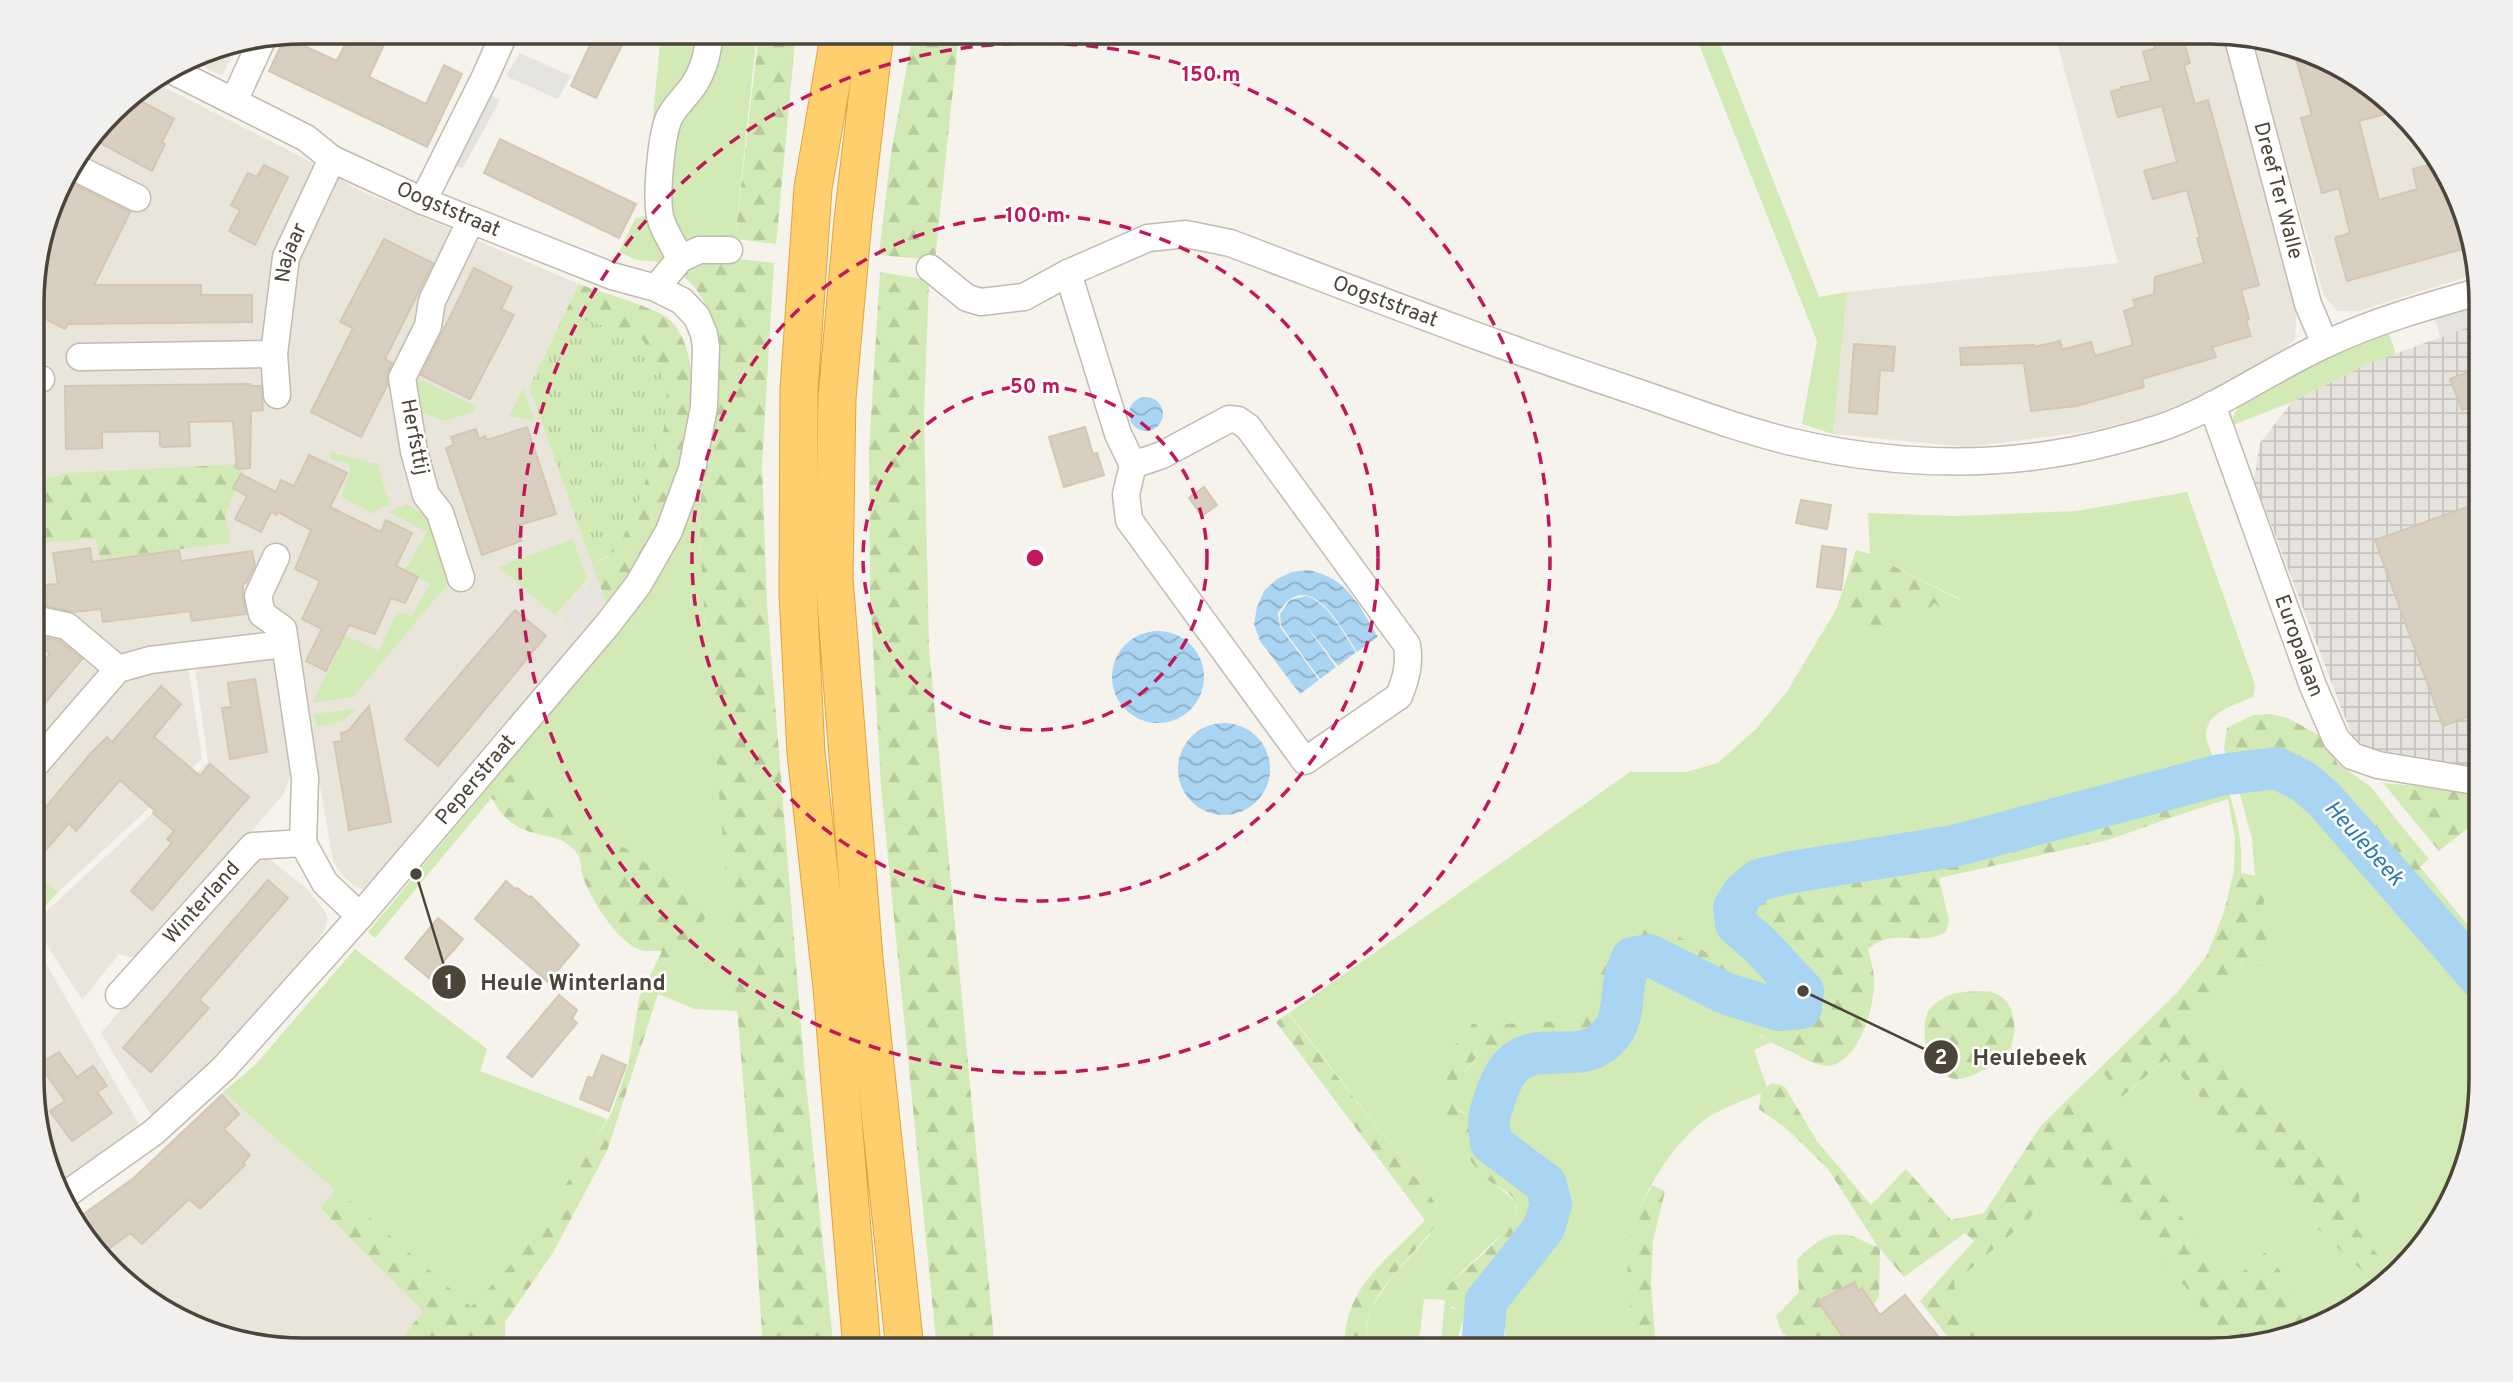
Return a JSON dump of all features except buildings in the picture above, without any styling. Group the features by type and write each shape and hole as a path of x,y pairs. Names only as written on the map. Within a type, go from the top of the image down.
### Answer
{"highway":[{"path":"812,44 803,127 813,188 799,390 798,593 806,753 832,987 861,1338"},
{"path":"813,188 862,44"},
{"path":"865,44 837,398 834,578 864,959 904,1338"}],"street":[{"path":"423,201 500,44"},
{"path":"680,259 662,224 659,212 662,160 669,119 695,85 706,60 708,44"},
{"name":"Dreef Ter Walle","path":"2240,46 2308,304 2325,344"},
{"path":"234,102 258,48"},
{"name":"Oogststraat","path":"180,74 306,138 332,159 423,201 612,276 656,289"},
{"name":"Najaar","path":"277,395 274,354 286,257 332,159"},
{"path":"80,170 137,198"},
{"name":"Herfsttij","path":"461,578 440,513 426,495 414,451 402,378 428,326 432,301 471,220"},
{"name":"Oogststraat","path":"930,268 967,298 981,302 1024,298 1068,273 1148,238 1186,234 1230,243 1531,357 1722,422 1790,442 1851,455 1990,462 2058,453 2170,424 2212,405"},
{"path":"656,289 680,259 699,250 729,250"},
{"path":"1068,273 1118,434 1133,465 1126,494 1129,520 1305,761 1399,696 1406,680 1409,661 1407,645 1248,426 1238,420 1229,419 1162,455 1133,465"},
{"name":"Peperstraat","path":"69,1192 154,1132 224,1068 360,916 608,624 638,585 669,531 692,469 704,407 706,347 697,317 682,301 656,289"},
{"path":"2212,405 2325,344 2411,311 2469,294"},
{"path":"80,357 274,354"},
{"name":"Europalaan","path":"2212,405 2313,686 2336,739 2352,755 2378,765 2469,780"},
{"path":"276,557 258,596 262,614 284,636 305,778 303,843 325,883 360,916"},
{"path":"44,621 67,626 118,669"},
{"path":"44,754 118,669 150,660 284,636"},
{"name":"Winterland","path":"119,995 253,846 303,843"}],"shaded area":[{"path":"2057,44 2225,44 2297,308 2295,339 2277,356 2243,376 2154,415 2091,431 1968,447 1833,434 1847,292 2118,263"},
{"path":"2256,48 2309,63 2340,78 2368,97 2405,132 2435,173 2456,219 2468,276 2358,311 2338,311 2324,296"},
{"path":"520,53 571,76 558,99 506,76"},
{"path":"232,54 222,76 200,65"},
{"path":"161,86 302,157 357,189 579,284 529,387 607,605 364,890 342,875 333,861 296,630 131,652 44,743 46,269 57,219 78,173 108,132 145,97"},
{"path":"489,94 500,100 463,168 451,165"},
{"path":"2469,303 2469,327 2440,338 2437,324 2431,316"},
{"path":"2469,327 2469,767 2371,752 2352,736 2254,480 2260,443 2292,402 2365,365"},
{"path":"592,583 603,594 575,630 563,620"},
{"path":"268,658 276,660 280,667 290,777 283,795 161,937 141,955 130,957 119,954 82,1000 44,940 44,914 208,762 195,667"},
{"path":"188,666 202,759 58,892 44,879 44,775 121,682 129,676"},
{"path":"261,857 269,859 306,888 325,911 328,919 324,931 215,1057 151,1115 101,1033 249,861"},
{"path":"44,960 139,1124 64,1180 49,1130 44,1096"},
{"path":"223,1092 335,1190 320,1209 424,1311 402,1338 269,1336 219,1325 188,1312 159,1295 132,1274 108,1250 82,1215 133,1177"}],"green space":[{"path":"660,44 756,44 735,239 694,243 659,262 636,260 619,252 635,219 647,215 650,147"},
{"path":"758,44 795,44 776,244 735,239"},
{"path":"911,44 958,44 935,260 879,255 890,160"},
{"path":"1699,44 1720,44 1819,297 1847,292 1833,434 1802,424 1817,341"},
{"path":"722,257 774,263 762,465 767,604 804,1063 833,1338 762,1338 704,613 699,514 712,421 709,315 699,293 683,276 692,262"},
{"path":"880,272 929,280 924,416 929,648 994,1338 936,1338 881,787 870,595 869,450"},
{"path":"579,284 640,305 669,319 682,338 690,362 690,420 678,478 669,503 653,533 607,605 592,564 607,557 565,313"},
{"path":"565,313 642,339 654,356 667,389 664,428 633,517 616,551 592,564 529,387"},
{"path":"2382,333 2389,334 2396,354 2365,365 2292,402 2233,425 2233,417 2239,405 2316,361"},
{"path":"420,380 476,406 474,411 444,421 423,413 413,387"},
{"path":"523,388 535,421 509,416"},
{"path":"330,452 377,464 390,505 378,509 374,514 341,497 351,469 348,464 331,459"},
{"path":"240,464 243,473 225,516 231,543 100,559 96,538 44,543 44,479 68,473"},
{"path":"704,480 699,514 704,613 738,1011 695,1009 658,994 707,913 664,876 514,771 375,938 368,932 630,616 663,571 679,541"},
{"path":"2187,492 2255,685 2253,697 2224,710 2211,720 2207,727 2209,747 2218,768 2018,818 2018,823 1794,866 1753,879 1733,893 1727,903 1726,916 1731,932 1788,983 1792,993 1790,997 1773,999 1745,992 1752,986 1750,978 1631,926 1601,957 1589,1005 1579,1016 1545,1022 1472,1024 1464,1073 1485,1048 1495,1046 1512,1050 1487,1096 1476,1139 1471,1119 1452,1101 1443,1105 1487,1178 1515,1201 1517,1210 1510,1226 1445,1288 1451,1308 1466,1311 1458,1338 1441,1338 1445,1300 1424,1299 1419,1338 1368,1338 1366,1330 1370,1310 1392,1277 1430,1235 1438,1206 1289,1013 1630,772 1686,772 1718,763 1756,729 1786,693 1836,610 1881,637 1909,597 1929,611 1934,603 1952,615 1960,599 1870,554 1868,513 1955,516 2076,511"},
{"path":"407,504 432,520 452,579 353,697 312,703 338,651 325,644 333,629 379,651 397,612 412,616 430,584 405,570 427,532 389,512"},
{"path":"573,539 587,579 555,615 499,567"},
{"path":"1856,550 1870,554 1960,600 1952,615 1934,603 1929,611 1909,597 1881,637 1836,610"},
{"path":"357,708 343,721 316,727 314,714"},
{"path":"2270,714 2288,718 2320,736 2338,764 2350,790 2390,841 2404,829 2429,859 2420,867 2430,879 2415,890 2334,800 2301,774 2288,768 2268,765 2230,768 2224,748 2227,728 2253,715"},
{"path":"2338,764 2371,787 2404,829 2390,841 2350,790"},
{"path":"514,770 664,876 708,913 658,994 607,1151 554,1251 505,1322 488,1338 403,1338 423,1311 320,1208 335,1190 471,1307 508,1268 593,1145 612,1112 629,1062 639,998 662,951 640,950 622,938 605,918 591,894 578,856 569,845 509,821 491,797"},
{"path":"2275,778 2315,803 2469,976 2469,1096 2456,1163 2443,1194 2426,1223 2388,1267 2345,1216 2359,1202 2360,1188 2304,1143 2251,1082 2191,1031 2232,981 2245,958 2285,935 2259,923 2269,879 2255,876 2252,839 2236,780"},
{"path":"2226,782 2238,827 2241,873 2234,871 2235,839 2228,799 2176,816 2169,798"},
{"path":"2383,783 2469,791 2469,827 2439,851"},
{"path":"2169,798 2176,816 2108,840 1939,878 1949,921 1946,932 1925,938 1887,939 1868,949 1874,976 1869,1016 1857,1044 1839,1063 1827,1066 1809,1061 1770,1041 1751,1025 1754,1016 1761,1011 1803,1020 1814,1005 1811,992 1746,921 1742,911 1764,890 1811,875 1987,844"},
{"path":"2234,871 2269,879 2259,923 2286,934 2266,968 2244,959 2232,981 2191,1031 2251,1082 2304,1143 2360,1188 2359,1202 2346,1216 2388,1267 2373,1281 2319,1230 2166,1059 2122,1097 2100,1068 2177,993 2207,955 2224,912"},
{"path":"44,879 58,892 44,907"},
{"path":"2430,879 2469,926 2469,952 2415,890"},
{"path":"1631,926 1652,926 1676,935 1750,978 1752,986 1745,992 1672,954 1643,947 1633,949 1623,963 1610,1022 1600,1036 1583,1044 1557,1049 1520,1051 1485,1048 1454,1083 1445,1080 1440,1071 1442,1062 1472,1024 1544,1022 1579,1016 1589,1005 1601,957 1614,940"},
{"path":"355,949 487,1049 480,1071 607,1119 593,1145 508,1268 471,1308 223,1092 255,1065"},
{"path":"1656,966 1694,986 1761,1011 1754,1016 1760,1036 1771,1042 1754,1050 1767,1087 1761,1093 1703,1121 1671,1154 1646,1194 1634,1222 1629,1251 1630,1303 1635,1338 1506,1338 1502,1296 1547,1234 1556,1211 1559,1191 1553,1173 1513,1151 1501,1135 1499,1116 1507,1087 1516,1071 1527,1063 1580,1061 1607,1047 1624,1022 1634,975 1641,968"},
{"path":"1989,991 2002,997 2011,1009 2014,1029 2010,1049 2001,1059 1978,1073 1962,1078 1948,1077 1931,1062 1926,1044 1926,1016 1939,1001 1952,994"},
{"path":"1288,1013 1438,1206 1441,1218 1375,1301 1366,1329 1367,1338 1346,1338 1351,1309 1359,1292 1382,1263 1425,1220 1276,1022"},
{"path":"2166,1059 2319,1230 2373,1281 2340,1304 2316,1316 2265,1252 2234,1280 2077,1090 2100,1068 2123,1097"},
{"path":"1771,1083 1784,1086 1817,1141 1871,1205 1906,1169 1951,1220 1984,1213 2040,1127 2077,1090 2234,1280 2265,1252 2316,1316 2294,1325 2228,1338 2073,1154 2030,1218 1954,1283 1961,1312 1983,1338 1949,1338 1920,1301 1974,1241 1965,1233 1904,1277 1880,1249 1879,1297 1867,1314 1840,1338 1791,1338 1782,1333 1776,1316 1799,1292 1797,1260 1815,1244 1836,1235 1852,1236 1878,1247 1828,1169 1786,1128 1759,1109 1761,1093"},
{"path":"1452,1101 1474,1121 1476,1139 1490,1160 1539,1187 1540,1195 1539,1212 1532,1230 1466,1311 1450,1305 1445,1288 1508,1227 1517,1208 1514,1199 1487,1179 1466,1154 1443,1104"},
{"path":"2073,1153 2228,1338 1983,1338 1961,1312 1954,1283 2030,1218"},
{"path":"1652,1185 1665,1191 1653,1241 1651,1282 1655,1338 1635,1338 1630,1303 1628,1255 1639,1209"},
{"path":"505,1322 505,1338 488,1338"}],"water":[{"path":"1146,397 1158,402 1163,414 1158,426 1146,431 1134,426 1129,414 1134,402"},
{"path":"1309,570 1323,574 1343,587 1358,604 1378,637 1357,652 1338,621 1320,602 1310,596 1299,595 1289,600 1278,613 1280,627 1319,680 1300,694 1260,641 1254,624 1264,591 1277,579 1292,572"},
{"path":"1306,596 1322,605 1356,652 1338,666 1302,620 1336,667 1320,679 1281,626 1280,614 1290,600"},
{"path":"1158,631 1176,635 1190,645 1200,659 1204,677 1200,695 1190,709 1176,719 1158,723 1140,719 1126,709 1116,695 1112,677 1116,659 1126,645 1140,635"},
{"path":"1224,723 1242,727 1256,737 1266,751 1270,769 1266,787 1256,801 1242,811 1224,815 1206,811 1192,801 1182,787 1178,769 1182,751 1192,737 1206,727"}],"waterway":[{"name":"Heulebeek","path":"1483,1338 1486,1301 1544,1228 1551,1204 1546,1184 1491,1143 1491,1112 1507,1071 1520,1059 1534,1054 1582,1051 1597,1046 1611,1034 1620,1015 1626,975 1632,958 1649,955 1724,993 1779,1010 1801,1008 1803,991 1761,946 1736,924 1734,908 1743,893 1759,880 1792,872 1954,846 2220,775 2277,768 2304,782 2324,799 2469,965"}],"place":[{"name":"Heule Winterland","path":"416,874"},
{"name":"Heulebeek","path":"1803,991"}]}
